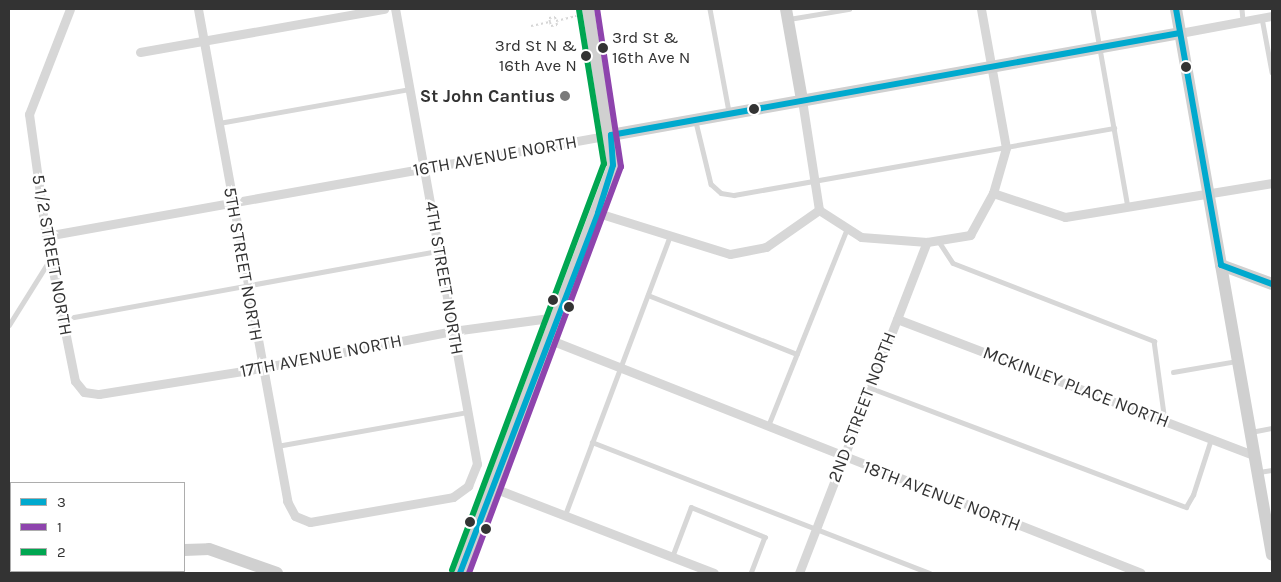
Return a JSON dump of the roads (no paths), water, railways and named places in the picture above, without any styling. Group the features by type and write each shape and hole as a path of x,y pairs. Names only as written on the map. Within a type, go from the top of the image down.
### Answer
{"street":[{"name":"5 1/2 STREET NORTH","path":"70,9 29,114 46,236 75,381 84,392"},
{"name":"5TH STREET NORTH","path":"198,9 234,203 261,368 287,501 295,516"},
{"path":"140,52 384,9"},
{"name":"4TH STREET NORTH","path":"295,516 310,522 453,497 468,486 477,464 395,9"},
{"path":"460,573 491,487 598,213 614,165 611,135 588,9"},
{"path":"819,210 861,236 927,242 970,235 993,193 1006,148 981,9"},
{"path":"1176,9 1272,555"},
{"path":"787,14 816,181 819,210"},
{"path":"1180,33 1272,16"},
{"name":"16TH AVENUE NORTH","path":"46,236 1180,33"},
{"path":"993,193 1065,217 1272,183"},
{"path":"598,213 730,254 766,247 819,210"},
{"name":"2ND STREET NORTH","path":"799,573 842,457 927,242"},
{"path":"1221,265 1272,284"},
{"name":"17TH AVENUE NORTH","path":"84,392 99,394 261,368 453,331 557,317"},
{"name":"MCKINLEY PLACE NORTH","path":"897,319 1255,456"},
{"name":"18TH AVENUE NORTH","path":"548,339 1139,573"},
{"path":"491,487 714,573"},
{"path":"185,550 209,549 277,573"}],"lane":[{"path":"710,9 729,114"},
{"path":"787,14 849,9"},
{"path":"1093,9 1128,207"},
{"path":"1242,9 1243,21"},
{"path":"1262,18 1272,72"},
{"path":"219,123 410,89"},
{"path":"696,120 711,184 721,192 734,195 1114,128"},
{"path":"768,427 848,227"},
{"path":"565,515 671,236"},
{"path":"938,240 953,263 1154,341 1165,421"},
{"path":"63,319 247,284 439,251"},
{"path":"9,325 51,258"},
{"path":"648,295 797,354"},
{"path":"1173,372 1238,361"},
{"path":"870,387 1186,507 1193,495 1212,438"},
{"path":"276,446 468,412"},
{"path":"1250,432 1272,428"},
{"path":"592,442 930,573"},
{"path":"1258,472 1272,470"},
{"path":"672,557 691,507 765,537 751,573"}],"place":[{"name":"3rd St & 16th Ave N","path":"603,48"},
{"name":"3rd St N & 16th Ave N","path":"586,56"},
{"name":"St John Cantius","path":"565,96"}]}
